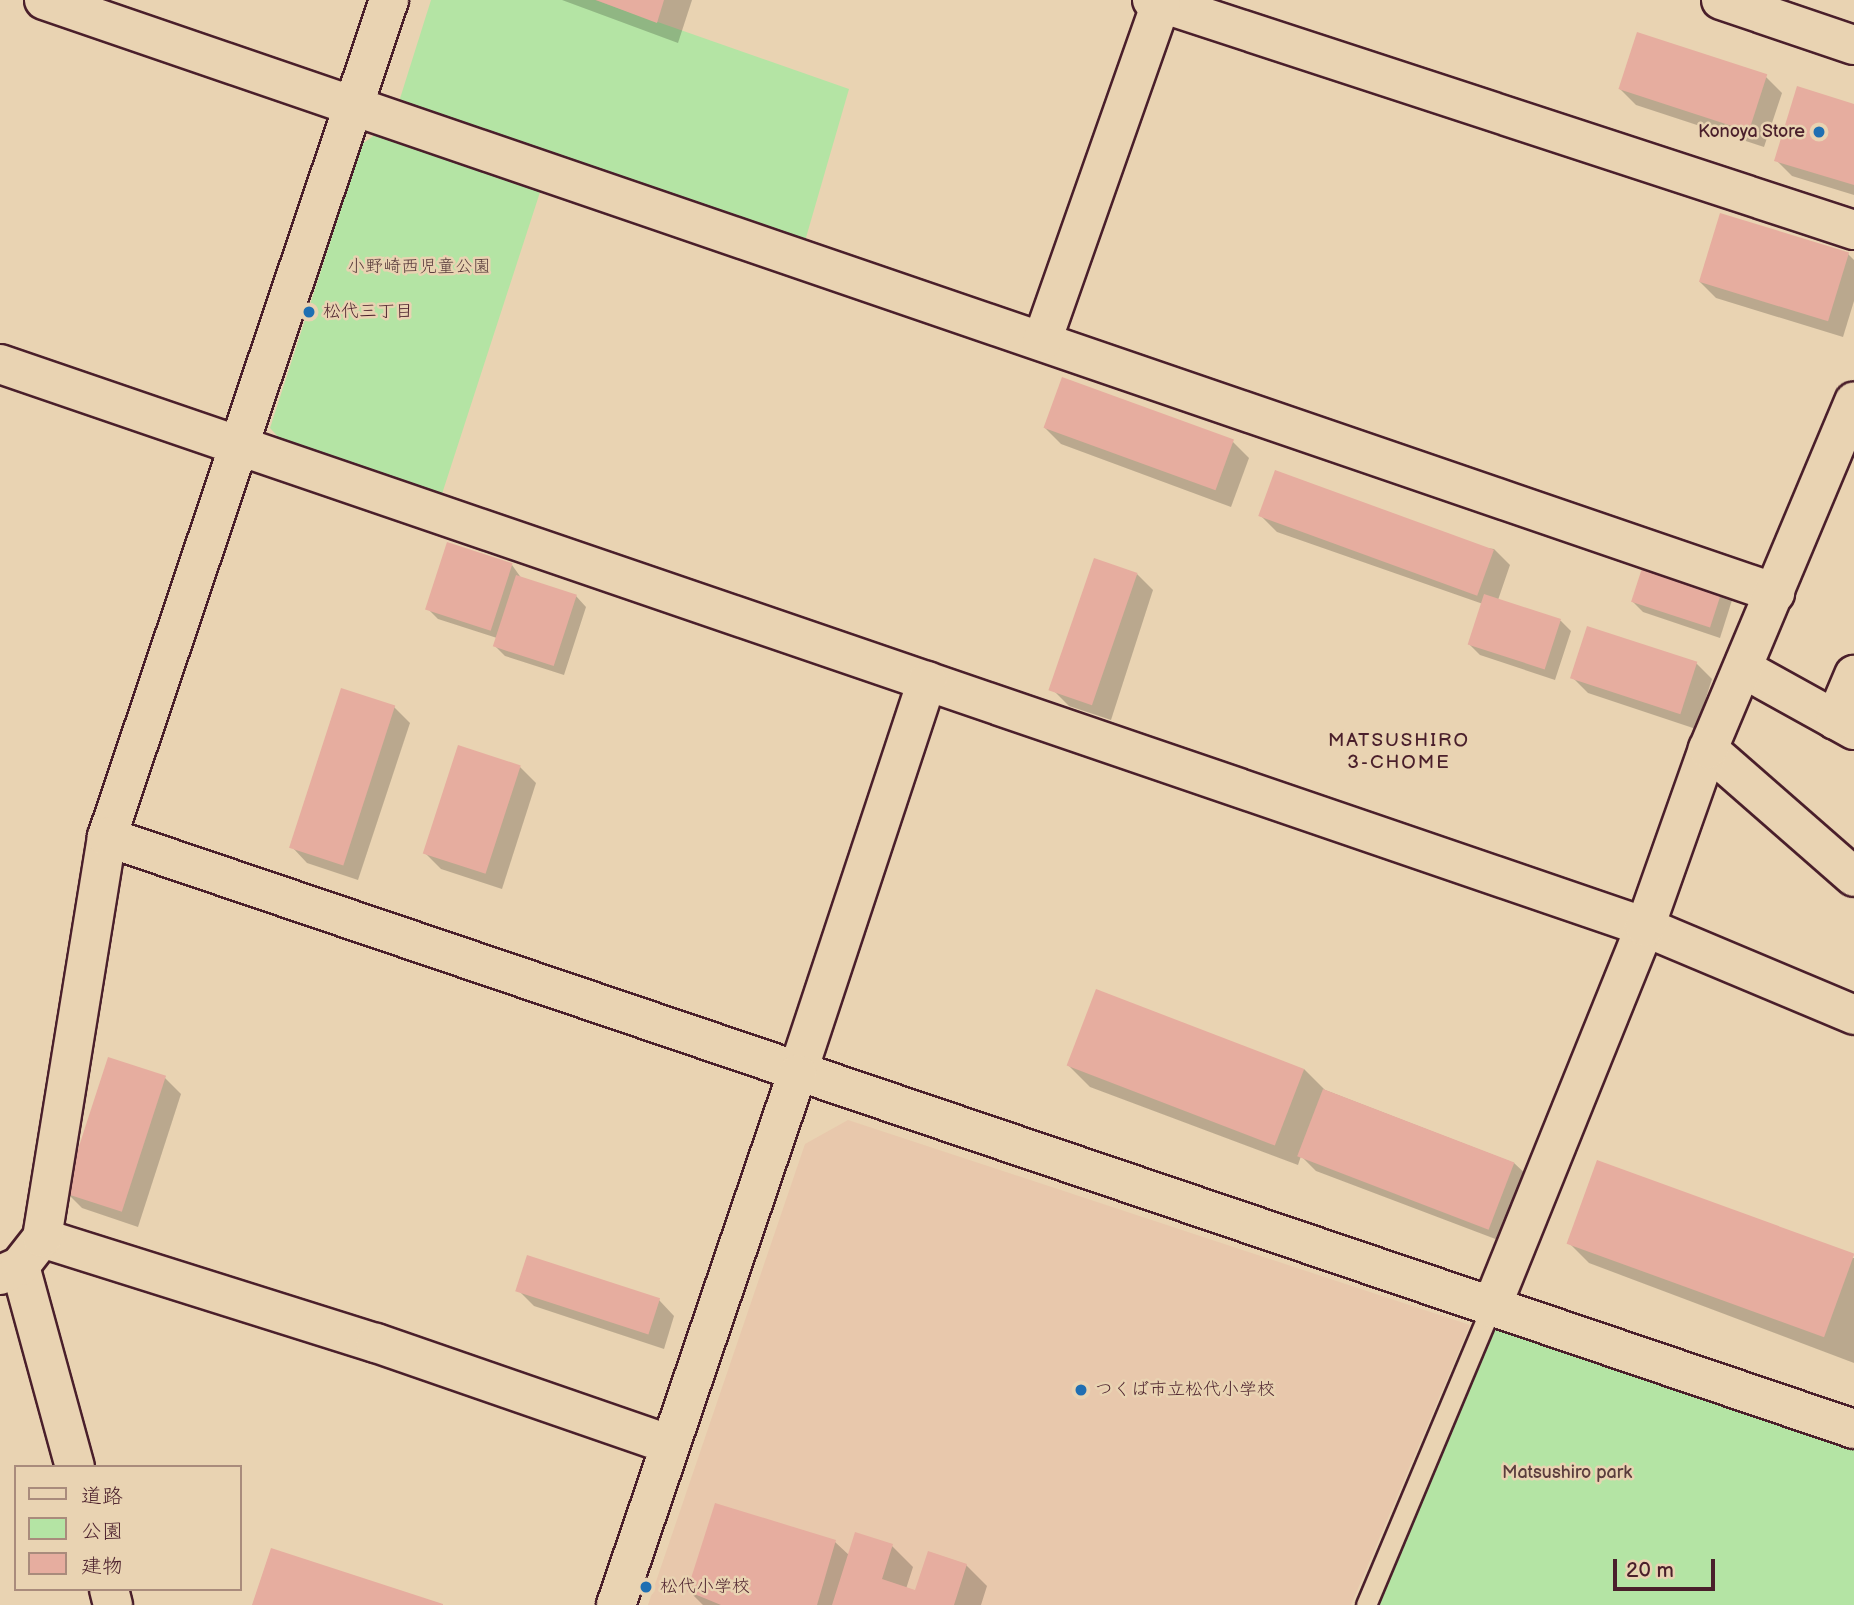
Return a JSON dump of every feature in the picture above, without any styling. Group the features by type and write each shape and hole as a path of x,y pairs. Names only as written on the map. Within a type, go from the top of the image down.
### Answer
{"street":[{"path":"44,0 1775,593"},
{"path":"74,1465 15,1259 107,836 389,0"},
{"path":"1721,0 1854,45"},
{"path":"1042,341 1156,1 1854,230"},
{"path":"0,364 1645,927 1854,1015"},
{"path":"1492,1308 1645,927 1708,749 1744,669 1854,401"},
{"path":"1744,669 1845,725 1854,675"},
{"path":"616,1605 668,1444 797,1074 927,681"},
{"path":"1708,749 1854,877"},
{"path":"107,836 797,1074 1854,1429"},
{"path":"15,1259 376,1343 668,1444"}],"lane":[{"path":"1366,1605 1492,1308"}],"shaded area":[{"name":"つくば市立松代小学校","path":"848,1120 1470,1325 1351,1605 648,1605 805,1144"}],"green space":[{"path":"431,0 595,0 849,89 803,248 397,108"},
{"name":"小野崎西児童公園","path":"379,132 542,186 441,497 282,441 270,428 362,144"},
{"name":"Matsushiro park","path":"1491,1308 1854,1429 1854,1605 1366,1605"}],"building":[{"path":"596,0 664,0 657,23"},
{"path":"1637,32 1767,74 1749,131 1618,89"},
{"name":"Konoya Store","path":"1797,86 1854,104 1854,185 1774,161"},
{"path":"1720,213 1849,252 1828,321 1699,282"},
{"path":"1062,377 1234,440 1215,490 1044,428"},
{"path":"1275,470 1494,550 1477,596 1258,516"},
{"path":"447,542 513,563 491,631 425,610"},
{"path":"1094,558 1137,573 1092,705 1048,690"},
{"path":"1645,559 1724,585 1710,627 1631,602"},
{"path":"516,575 577,595 554,666 493,646"},
{"path":"1484,594 1561,619 1545,669 1468,644"},
{"path":"1587,626 1697,662 1680,714 1570,678"},
{"path":"341,688 395,706 343,865 289,848"},
{"path":"458,745 521,765 486,874 423,853"},
{"path":"1096,989 1304,1069 1275,1145 1067,1066"},
{"path":"108,1057 166,1076 122,1212 64,1193"},
{"path":"1323,1089 1514,1162 1489,1230 1297,1156"},
{"path":"1597,1160 1854,1254 1824,1337 1567,1244"},
{"path":"527,1255 660,1298 648,1334 515,1291"},
{"path":"715,1503 836,1540 817,1605 721,1605 687,1591"},
{"path":"855,1532 893,1544 882,1579 915,1590 928,1551 967,1564 954,1605 832,1605"},
{"path":"271,1548 443,1604 443,1605 252,1605"}],"place":[{"name":"Konoya Store","path":"1819,132"},
{"name":"松代三丁目","path":"309,312"},
{"name":"つくば市立松代小学校","path":"1081,1390"},
{"name":"松代小学校","path":"646,1587"}],"district":[{"name":"MATSUSHIRO 3-CHOME","path":"1399,752"}]}
